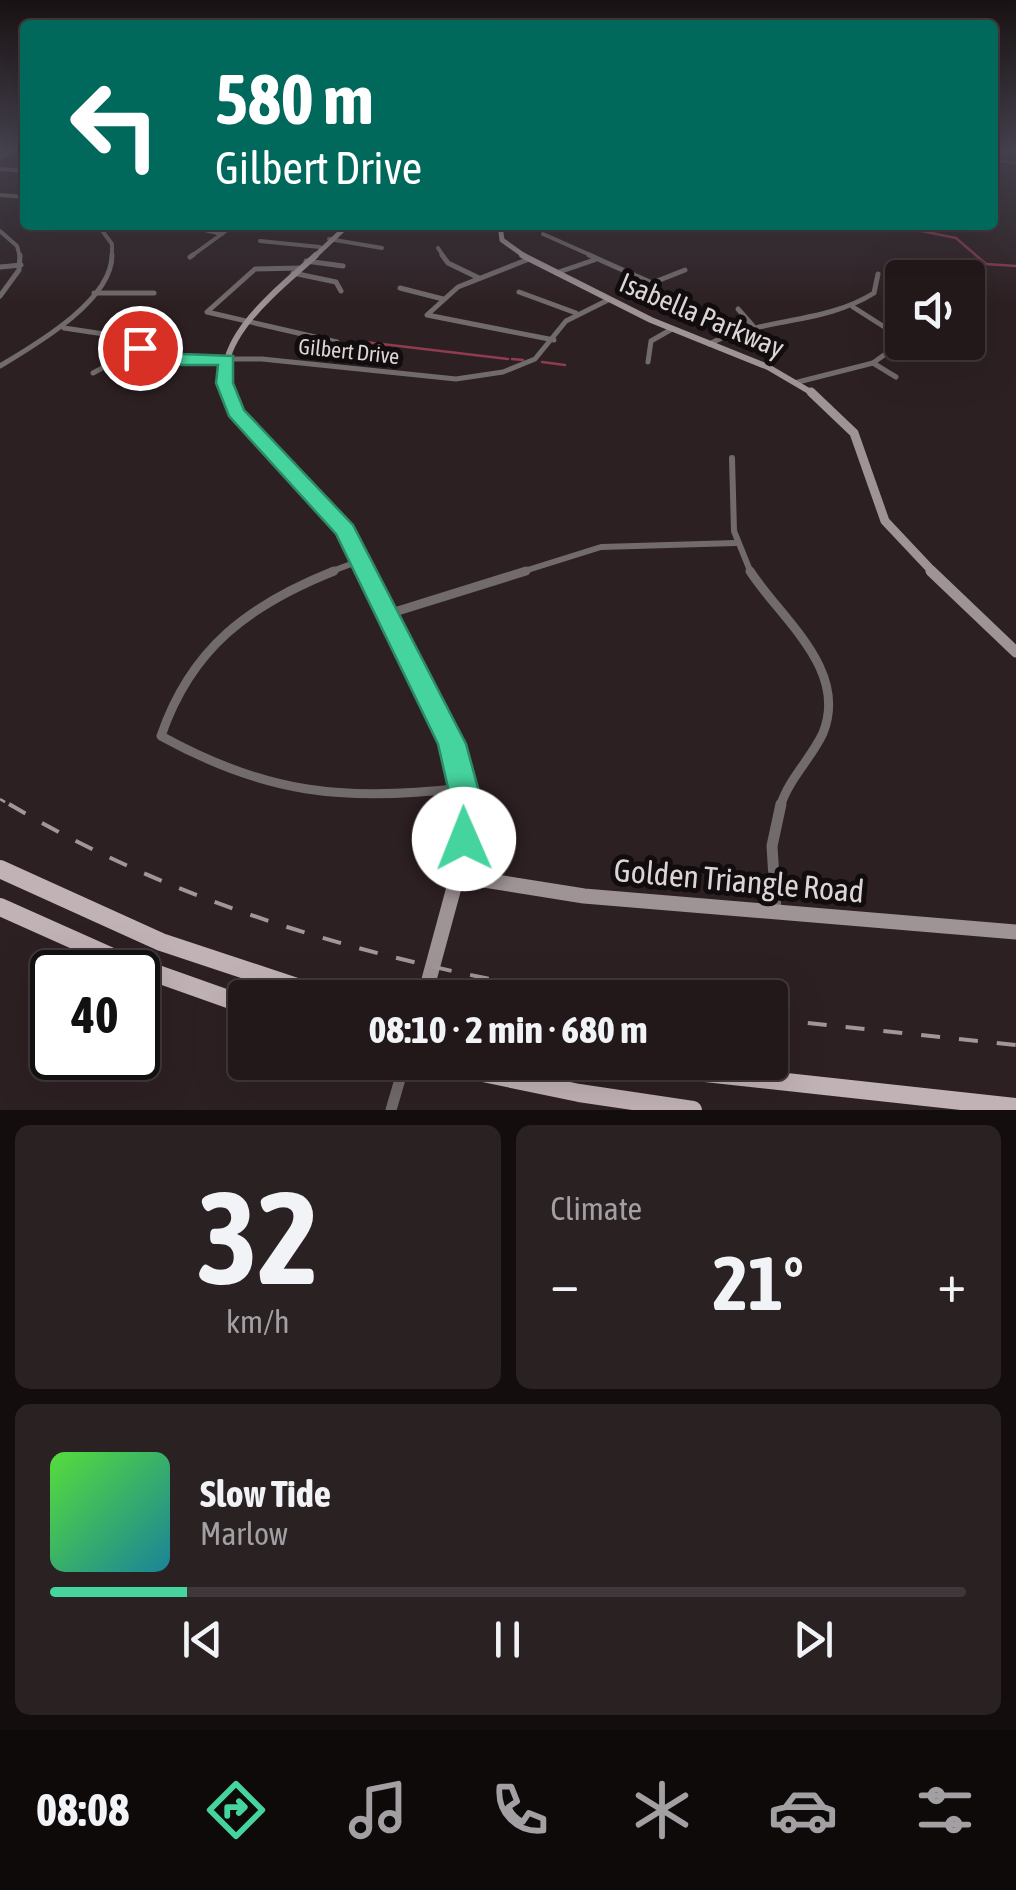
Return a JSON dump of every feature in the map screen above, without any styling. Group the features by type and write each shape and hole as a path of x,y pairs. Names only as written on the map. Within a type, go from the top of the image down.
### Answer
{"main road":[{"path":"0,869 86,914 173,948 273,980"},
{"path":"0,907 151,974 228,999"},
{"path":"517,1080 693,1110"},
{"path":"765,1080 1016,1108"}],"street":[{"path":"0,366 64,328 94,293 114,250 104,230"},
{"path":"205,230 222,234"},
{"path":"190,257 227,230"},
{"path":"341,230 245,322 228,360 224,383 236,412 325,506 362,560 452,744 463,788 465,821 459,876 429,980"},
{"name":"Isabella Parkway","path":"501,230 502,240 529,260 608,300 709,344 758,360 798,382 849,425 858,442 878,514 893,534 1016,652"},
{"path":"0,231 17,243 22,265"},
{"path":"542,234 652,284 685,270"},
{"path":"260,241 382,248"},
{"path":"438,248 448,263 479,278"},
{"path":"556,273 596,259"},
{"path":"529,260 479,278 443,299 427,315 554,340"},
{"path":"0,267 22,265"},
{"path":"2,291 22,265"},
{"path":"337,342 217,319 207,312 255,269 342,266"},
{"path":"300,267 336,282 341,291"},
{"path":"709,344 727,332 796,324 852,306 874,293 878,274"},
{"path":"400,288 443,299"},
{"path":"519,292 576,313"},
{"path":"94,293 154,294"},
{"name":"Gilbert Drive","path":"64,328 104,334 182,360 262,359 456,379 520,366 554,340 576,313 608,300"},
{"path":"798,382 873,363 891,350 886,328 852,306"},
{"path":"738,309 753,326"},
{"path":"648,362 650,341 672,329"},
{"path":"93,373 140,348"},
{"path":"873,363 896,377"},
{"path":"732,458 736,543 751,573 817,656 828,711 821,741 790,784 770,832 776,910"},
{"path":"388,614 601,546 736,543"},
{"path":"362,560 282,591 238,621 193,670 161,736 253,779 319,796 367,799 463,788"},
{"name":"Golden Triangle Road","path":"459,876 584,896 1016,932"},
{"path":"391,1110 400,1080"}],"waterway":[{"path":"917,230 956,238 986,264 1016,266"},
{"path":"365,342 508,359"},
{"path":"512,359 523,360"},
{"path":"542,362 565,365"}],"railway":[{"path":"0,799 13,807"},
{"path":"9,804 77,842 219,903 366,950 497,980"},
{"path":"788,1021 1016,1045"}],"route":[{"path":"140,348 182,360 228,360 224,383 236,412 346,530 452,744 463,788 464,839"}]}
